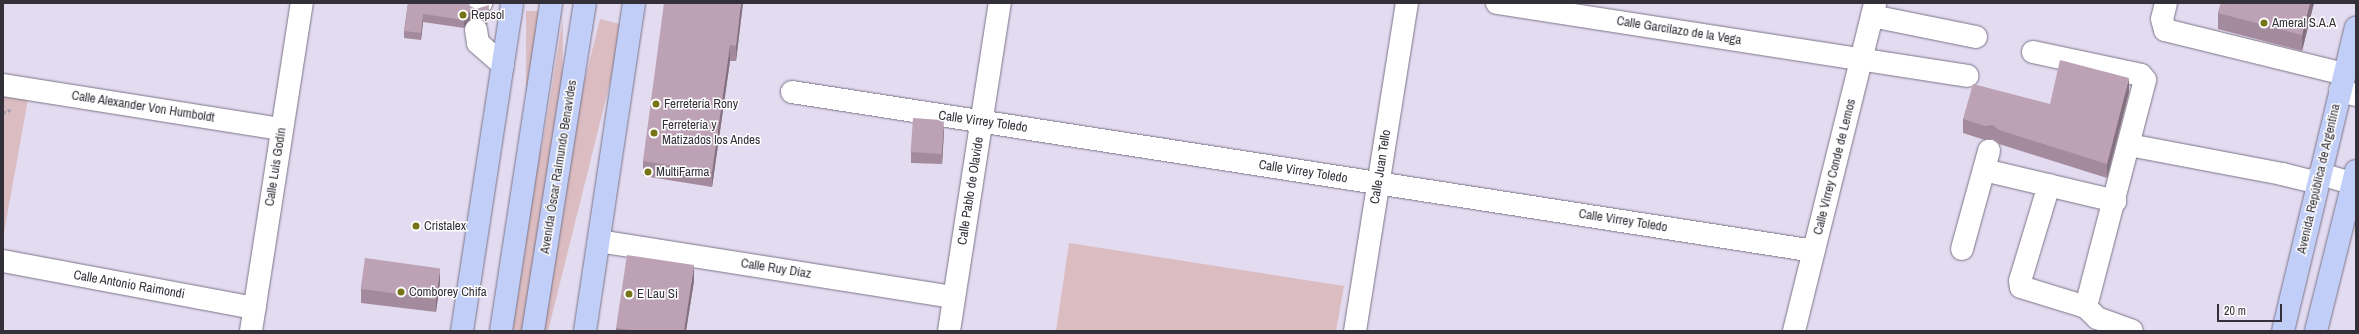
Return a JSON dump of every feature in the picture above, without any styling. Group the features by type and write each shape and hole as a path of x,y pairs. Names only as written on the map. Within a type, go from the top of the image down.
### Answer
{"main road":[{"path":"462,331 512,3"},
{"path":"501,331 551,3"},
{"name":"Avenida Óscar Raimundo Benavides","path":"533,331 585,3"},
{"path":"585,331 634,3"},
{"name":"Avenida República de Argentina","path":"2283,331 2319,179 2347,87 2356,28"},
{"path":"2316,331 2355,179"}],"street":[{"name":"Calle Luis Godín","path":"251,331 302,3"},
{"name":"Calle Pablo de Olavide","path":"949,331 1000,3"},
{"name":"Calle Juan Tello","path":"1355,331 1407,3"},
{"name":"Calle Garcilazo de la Vega","path":"1501,3 1967,76"},
{"path":"2166,3 2162,19 2165,30 2347,87"},
{"path":"1873,9 1976,37"},
{"name":"Calle Virrey Conde de Lemos","path":"1794,331 1873,9"},
{"path":"476,30 478,43 503,65"},
{"path":"2033,52 2144,76 2146,80 2086,307"},
{"name":"Calle Alexander Von Humboldt","path":"3,85 282,129"},
{"name":"Calle Virrey Toledo","path":"792,92 1814,251"},
{"path":"2129,145 2282,174 2319,179 2355,179"},
{"path":"1962,249 1986,161 2048,185 2115,201"},
{"path":"2048,185 2020,285 2021,287 2086,307 2097,318 2132,331"},
{"name":"Calle Ruy Díaz","path":"599,241 954,297"},
{"name":"Calle Antonio Raimondi","path":"3,262 255,308"}],"shaded area":[{"path":"526,11 541,11 541,331 526,331"},
{"path":"563,18 562,113 527,331 512,331"},
{"path":"600,19 624,25 548,331 524,326"},
{"path":"3,95 28,99 3,238"},
{"path":"1069,243 1344,286 1336,331 1056,331"}],"building":[{"path":"408,3 469,3 470,6 476,9 489,5 487,18 481,11 474,10 468,13 464,20 423,14 421,33 404,31"},
{"path":"664,3 741,3 736,46 730,45 712,172 643,161"},
{"path":"2221,3 2310,3 2302,35 2218,13"},
{"path":"2060,60 2129,78 2107,164 1999,130 1993,125 1985,126 1963,119 1973,84 2050,104"},
{"path":"913,118 944,120 942,154 911,152"},
{"path":"627,255 694,265 684,331 638,331 616,328"},
{"path":"365,258 440,269 436,299 361,289"}],"place":[{"name":"Repsol","path":"463,15"},
{"name":"Ameral S.A.A","path":"2264,23"},
{"name":"Ferretería Rony","path":"656,104"},
{"name":"Ferretería y Matizados los Andes","path":"654,133"},
{"name":"MultiFarma","path":"648,172"},
{"name":"Cristalex","path":"416,226"},
{"name":"Comborey Chifa","path":"401,292"},
{"name":"E Lau Si","path":"629,294"}]}
